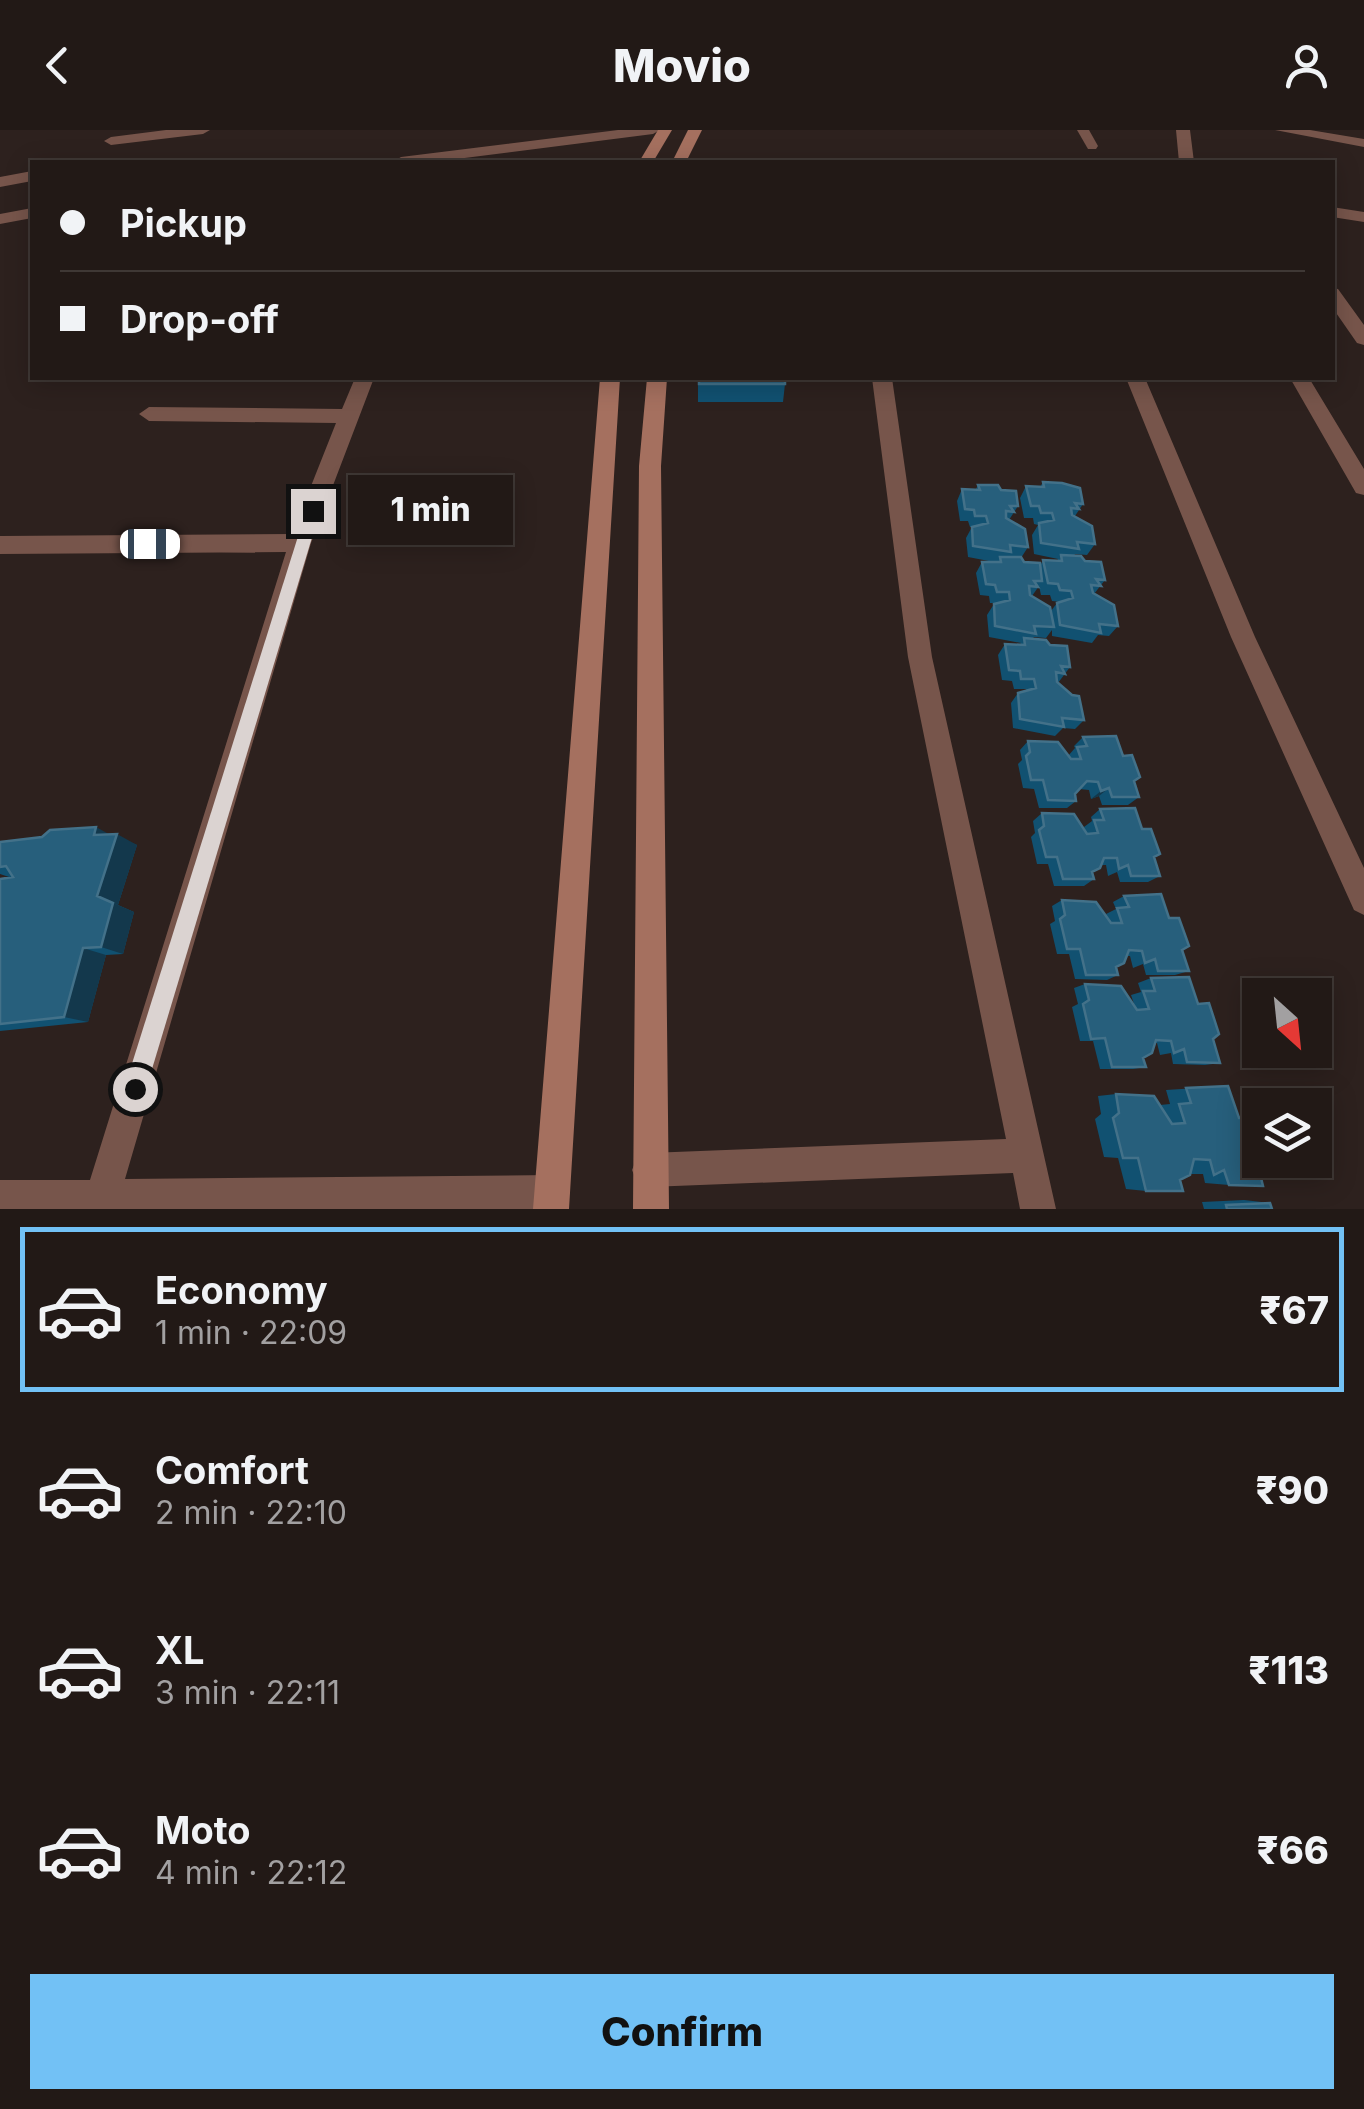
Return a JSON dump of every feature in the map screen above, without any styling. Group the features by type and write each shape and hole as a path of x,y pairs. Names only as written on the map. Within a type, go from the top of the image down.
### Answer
{"street":[{"path":"106,160 113,136 203,130"},
{"path":"412,160 529,138 653,130"},
{"path":"647,160 665,130"},
{"path":"679,160 695,130"},
{"path":"1183,130 1188,160"},
{"path":"1282,130 1364,143"},
{"path":"0,182 30,176"},
{"path":"0,219 30,213"},
{"path":"1335,213 1361,220"},
{"path":"1335,297 1364,338"},
{"path":"102,1198 300,543 363,380"},
{"path":"0,1198 551,1201 610,380"},
{"path":"651,1209 654,1027 650,466 657,380"},
{"path":"882,380 920,657 1038,1209"},
{"path":"1136,380 1244,637 1364,900"},
{"path":"1301,380 1362,482"},
{"path":"149,414 349,416"},
{"path":"0,545 300,543"},
{"path":"649,1170 1026,1155"}],"lane":[{"path":"1083,130 1092,146"}],"building":[{"path":"699,380 785,380 785,384 699,384"},
{"path":"1043,482 1080,488 1083,504 1075,503 1079,509 1071,508 1072,515 1092,526 1095,544 1077,542 1079,549 1041,543 1039,523 1054,520 1052,513 1041,513 1039,506 1031,506 1026,486 1044,487"},
{"path":"978,485 998,485 1001,490 1016,491 1018,506 1010,506 1014,512 1006,511 1006,518 1025,529 1028,547 1010,545 1011,552 973,546 972,527 988,523 986,516 975,516 974,510 965,509 962,489 980,490"},
{"path":"1061,555 1101,562 1105,580 1096,579 1101,586 1091,585 1093,593 1114,605 1118,626 1099,624 1101,633 1060,625 1057,603 1073,598 1071,591 1048,583 1043,560 1062,561"},
{"path":"1000,557 1021,557 1024,562 1040,563 1042,581 1034,581 1038,587 1029,586 1030,595 1050,607 1054,627 1034,626 1036,634 995,626 994,604 1010,600 1009,592 997,592 995,585 986,584 982,562 1001,562"},
{"path":"1024,638 1067,646 1070,667 1061,666 1065,674 1056,672 1057,682 1079,696 1084,720 1062,718 1064,727 1020,719 1018,693 1036,688 1034,679 1021,679 1020,671 1009,670 1005,644 1025,645"},
{"path":"1116,736 1123,756 1132,755 1140,777 1134,781 1139,797 1112,797 1109,788 1101,791 1098,782 1087,781 1075,794 1076,801 1048,800 1043,780 1031,780 1026,756 1030,752 1028,741 1058,742 1071,759 1081,759 1077,747 1087,746 1083,737"},
{"path":"1135,808 1142,829 1151,829 1160,854 1154,857 1160,876 1131,876 1128,865 1119,869 1117,858 1104,858 1100,868 1092,872 1094,879 1063,879 1057,857 1046,857 1039,830 1044,826 1042,813 1074,814 1087,834 1098,833 1094,820 1104,820 1100,809"},
{"path":"96,827 94,835 117,834 97,896 113,903 101,947 83,948 64,1017 0,1024 0,879 13,877 6,866 0,867 0,842 42,837 50,830"},
{"path":"1161,894 1169,918 1179,918 1189,946 1182,950 1189,971 1158,971 1155,959 1145,963 1142,951 1129,950 1124,963 1116,967 1118,975 1086,975 1080,949 1067,949 1060,919 1065,915 1062,900 1096,902 1111,923 1122,923 1117,908 1129,907 1124,896"},
{"path":"1189,977 1198,1004 1209,1003 1219,1034 1213,1039 1220,1063 1187,1062 1184,1049 1174,1053 1171,1041 1156,1040 1152,1053 1143,1058 1146,1067 1112,1067 1105,1038 1091,1039 1083,1004 1089,1000 1085,984 1121,986 1137,1010 1149,1009 1143,991 1155,991 1151,978"},
{"path":"1228,1086 1242,1118 1242,1178 1261,1178 1263,1186 1229,1185 1224,1170 1214,1175 1210,1160 1194,1159 1190,1175 1180,1180 1183,1191 1146,1191 1138,1158 1123,1158 1113,1118 1119,1113 1116,1094 1154,1096 1172,1124 1185,1123 1179,1104 1191,1103 1186,1088"},
{"path":"1270,1203 1272,1209 1227,1209 1226,1205"}],"route":[{"path":"135,1089 300,543 313,511"}]}
